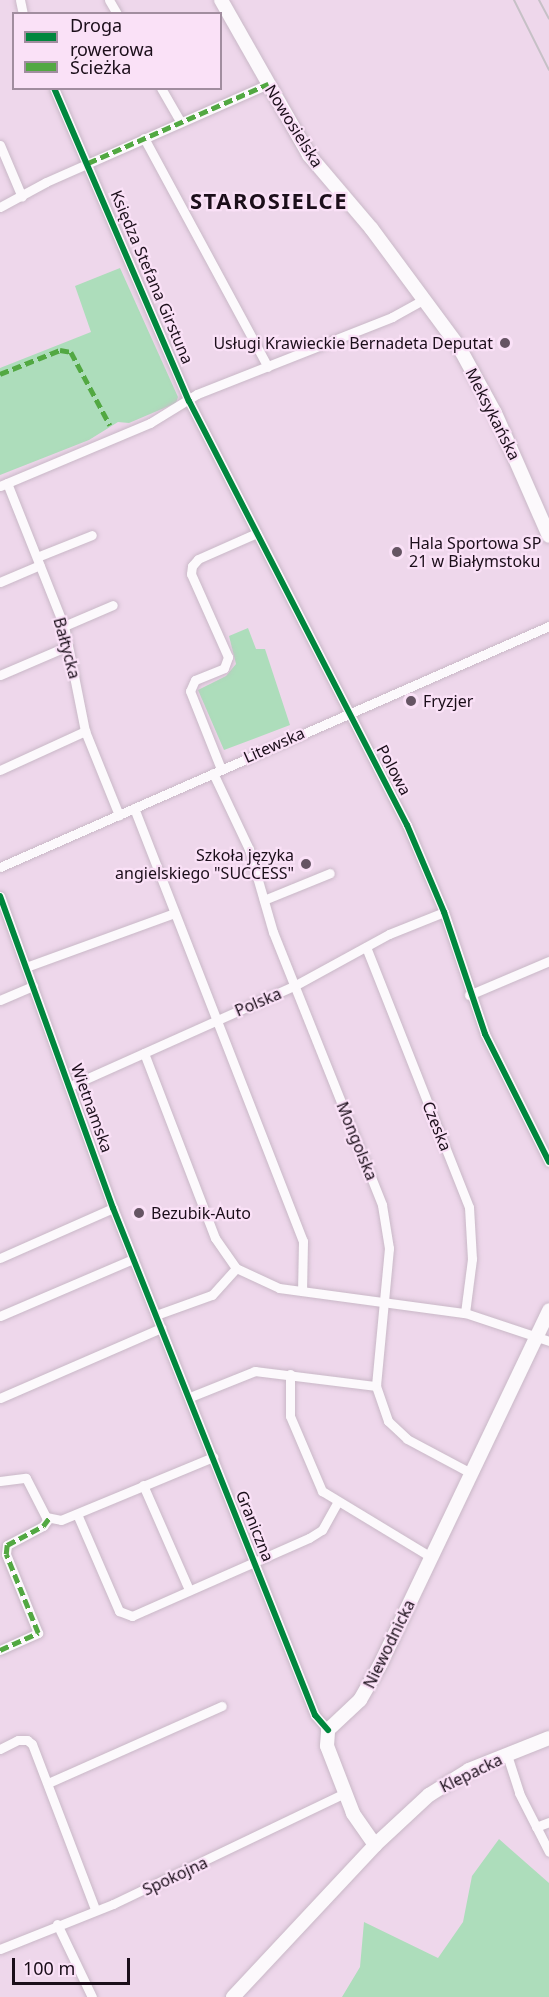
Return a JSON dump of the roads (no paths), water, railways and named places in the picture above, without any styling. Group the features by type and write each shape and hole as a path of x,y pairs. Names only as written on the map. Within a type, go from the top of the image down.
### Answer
{"street":[{"name":"Nowosielska","path":"220,0 309,155 371,228 424,299"},
{"path":"0,207 88,163 268,84"},
{"name":"Księdza Stefana Girstuna","path":"55,90 189,400"},
{"path":"161,90 180,121"},
{"path":"144,138 268,368"},
{"path":"0,146 22,197"},
{"path":"3,484 150,423 189,400 392,317 424,299"},
{"name":"Meksykańska","path":"424,299 459,347 495,413 549,536"},
{"name":"Polowa","path":"189,400 407,825 444,912 469,995 549,1162"},
{"name":"Bałtycka","path":"3,484 38,561 63,626 86,731 119,815"},
{"name":"Mongolska","path":"257,533 198,559 192,566 191,574 228,657 224,668 195,680 190,691 217,771 249,849 294,986 382,1205 389,1248 376,1386"},
{"path":"0,582 92,534"},
{"path":"63,626 113,605"},
{"name":"Litewska","path":"0,867 348,712 549,626"},
{"path":"0,675 69,646"},
{"path":"0,770 86,731"},
{"path":"134,808 303,1241 302,1291"},
{"path":"264,900 330,873"},
{"name":"Wietnamska","path":"0,896 3,916 26,967 113,1208 161,1328"},
{"name":"Polska","path":"70,1086 294,986 366,946 444,912"},
{"path":"26,967 174,914"},
{"name":"Czeska","path":"366,946 469,1207 472,1259 465,1313"},
{"path":"469,995 549,961"},
{"path":"0,1000 33,986"},
{"path":"144,1053 215,1238 236,1268 264,1283 302,1291 465,1313 542,1339"},
{"path":"0,1258 113,1208"},
{"path":"0,1316 133,1259"},
{"path":"156,1315 212,1295 236,1268"},
{"name":"Niewodnicka","path":"328,1730 364,1695 471,1473 542,1339 549,1310"},
{"path":"0,1398 161,1328"},
{"name":"Graniczna","path":"161,1328 315,1716 328,1730"},
{"path":"190,1397 245,1373 290,1374 376,1386 388,1420 399,1433 471,1473"},
{"path":"290,1374 290,1416 322,1491 337,1503 431,1557"},
{"path":"49,1518 62,1520 213,1457"},
{"path":"0,1481 26,1478 49,1518"},
{"path":"143,1485 189,1590"},
{"path":"77,1514 118,1611 125,1616 254,1562 322,1530 337,1503"},
{"path":"0,1650 38,1633 6,1548 11,1540 43,1526 49,1518"},
{"path":"48,1783 222,1706"},
{"path":"233,1997 375,1845 361,1828 345,1792 327,1746 328,1730"},
{"name":"Klepacka","path":"375,1845 442,1785 549,1738"},
{"path":"0,1749 27,1740 48,1783 95,1909"},
{"path":"507,1755 536,1827 549,1852"},
{"name":"Spokojna","path":"0,1949 214,1858 345,1792"},
{"path":"536,1827 549,1821"},
{"path":"57,1924 92,1997"}],"railway":[{"path":"514,0 549,70"},
{"path":"539,0 549,19"}],"place":[{"name":"Usługi Krawieckie Bernadeta Deputat","path":"505,343"},
{"name":"Hala Sportowa SP 21 w Białymstoku","path":"397,552"},
{"name":"Fryzjer","path":"411,701"},
{"name":"Szkoła języka angielskiego \"SUCCESS\"","path":"306,864"},
{"name":"Bezubik-Auto","path":"139,1213"}],"district":[{"name":"STAROSIELCE","path":"269,201"}]}
